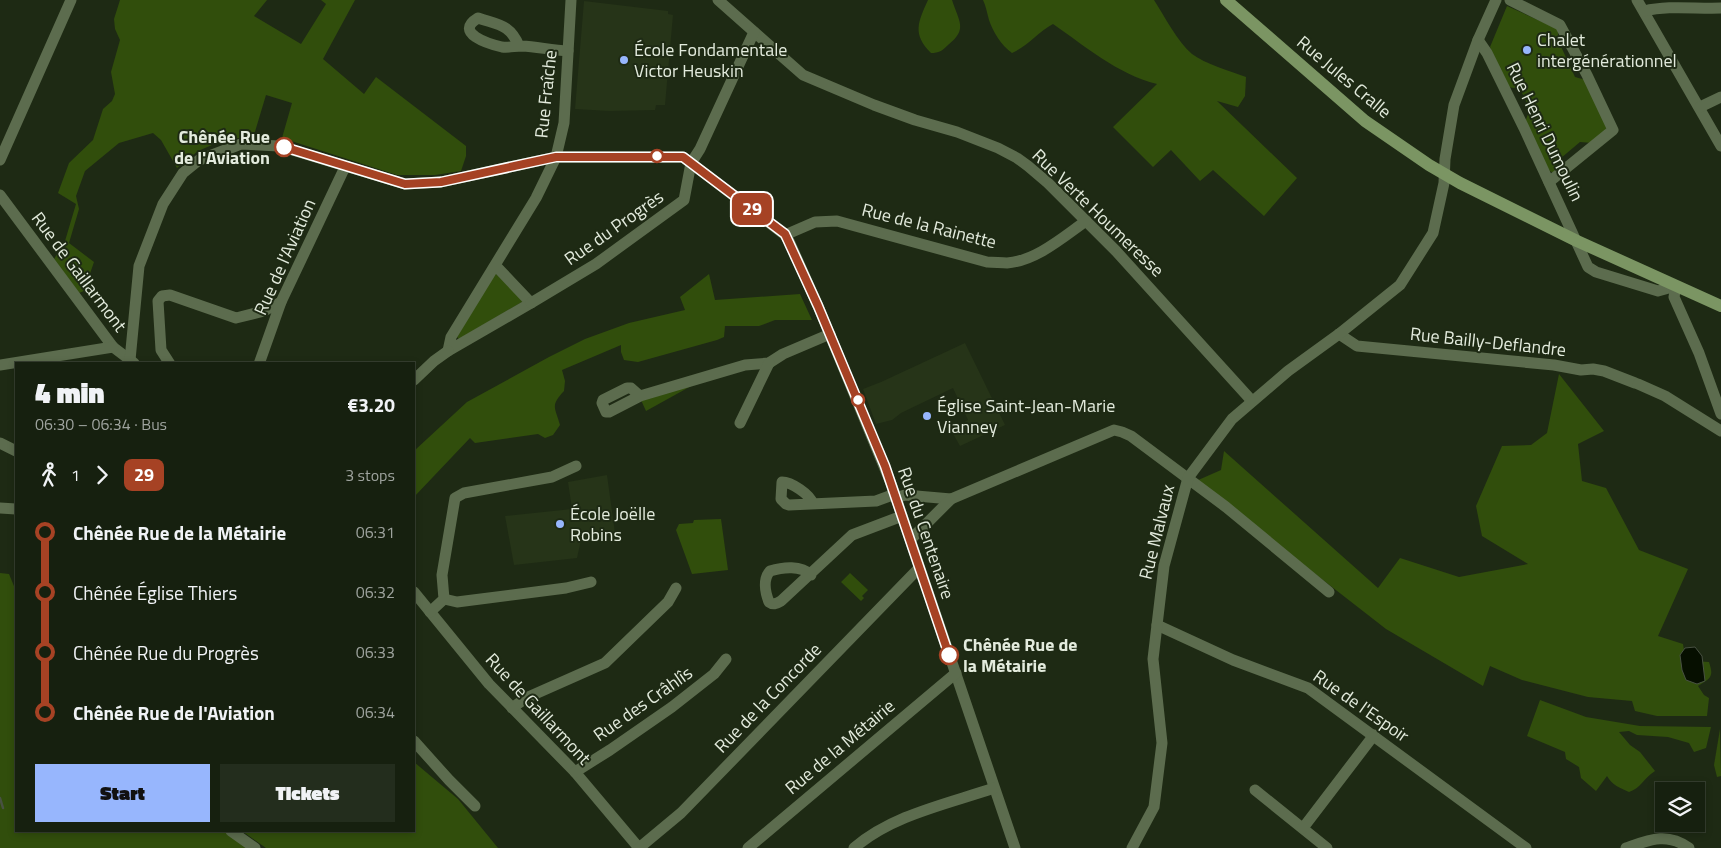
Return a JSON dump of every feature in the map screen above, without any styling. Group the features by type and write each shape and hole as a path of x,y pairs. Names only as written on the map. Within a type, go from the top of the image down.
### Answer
{"street":[{"path":"0,160 71,0"},
{"name":"Rue Fraîche","path":"448,352 452,337 536,198 556,157 564,123 572,0"},
{"name":"Rue Verte Houmeresse","path":"718,0 803,75 874,106 957,132 998,148 1017,158 1048,183 1086,221 1171,310 1252,401"},
{"name":"Rue Jules Cralle","path":"1226,0 1365,121 1445,175 1577,241 1721,306"},
{"name":"Rue Malvaux","path":"1132,848 1154,807 1162,744 1154,659 1157,626 1164,566 1188,478 1232,419 1288,371 1339,334 1400,285 1433,232 1445,175 1445,159 1454,105 1478,40 1496,0"},
{"path":"1510,0 1560,25 1587,75 1613,130 1549,182"},
{"path":"1637,0 1721,146"},
{"path":"1644,11 1662,7 1721,8"},
{"name":"Rue du Progrès","path":"415,379 434,361 448,352 596,264 684,200 691,163 700,149 754,32"},
{"name":"Rue Henri Dumoulin","path":"1478,40 1487,53 1588,267 1658,291 1676,286"},
{"path":"519,46 568,52"},
{"path":"1700,107 1721,97"},
{"path":"132,362 140,266 163,204 182,173 199,160 247,143 279,146 405,184 441,182 556,157 683,157 691,163"},
{"name":"Rue du Centenaire","path":"691,163 785,234 830,334 896,496 1015,848"},
{"name":"Rue de l'Aviation","path":"260,362 281,302 345,167"},
{"name":"Rue de Gaillarmont","path":"0,196 112,346 132,362"},
{"name":"Rue de la Rainette","path":"785,234 815,222 836,221 987,262 1008,263 1029,258 1086,221"},
{"path":"495,265 531,303"},
{"path":"1676,286 1674,297 1699,353 1721,414"},
{"path":"169,362 161,350 160,343 158,301 162,296 170,295 236,318 264,311 281,302"},
{"path":"640,396 745,365 769,363 783,354 830,334"},
{"name":"Rue Bailly-Deflandre","path":"1339,334 1357,346 1604,371 1665,396 1721,431"},
{"path":"18,362 112,346"},
{"path":"0,365 15,362"},
{"path":"740,423 769,363"},
{"path":"911,539 951,498 1114,430 1132,436 1226,506 1329,592"},
{"path":"0,443 15,450"},
{"path":"444,599 442,575 454,498 464,493 552,477 576,466"},
{"path":"812,504 876,501 905,495 951,498"},
{"path":"0,508 15,509"},
{"path":"811,575 825,559 852,535 902,516"},
{"name":"Rue de la Concorde","path":"639,848 681,813 919,568"},
{"path":"444,599 457,602 566,588 590,582"},
{"path":"512,708 526,698 605,663 668,602 676,588"},
{"name":"Rue de Gaillarmont","path":"415,593 489,684 575,772 639,848"},
{"path":"430,612 444,599"},
{"name":"Rue de l'Espoir","path":"1157,626 1233,660 1308,688 1526,848"},
{"name":"Rue des Crâhlîs","path":"575,772 672,707 714,674 726,659"},
{"name":"Rue de la Métairie","path":"748,848 956,673"},
{"path":"1303,828 1374,735"},
{"path":"415,742 475,806"},
{"path":"854,848 877,832 904,818 994,788"},
{"path":"1255,790 1327,848"},
{"path":"232,832 255,848"},
{"path":"1626,848 1656,838 1671,840 1689,848"}],"shaded area":[{"name":"École Fondamentale Victor Heuskin","path":"584,1 668,11 668,14 673,15 665,105 656,105 655,110 609,111 575,109"},
{"path":"965,343 1005,425 960,446 951,430 968,420 953,388 901,413 892,420 876,424 863,389"},
{"name":"École Joëlle Robins","path":"607,475 615,533 581,540 577,558 514,565 505,516 572,509 568,482"},
{"path":"1695,647 1702,656 1705,681 1697,684 1686,680 1682,670 1680,655 1685,648"}],"green space":[{"path":"120,0 267,0 254,16 301,44 326,4 321,0 355,0 323,59 364,94 376,77 466,146 466,156 461,171 435,175 397,175 282,138 292,103 266,95 254,135 219,142 198,151 177,168 161,140 153,133 119,143 85,171 76,196 79,209 69,243 94,262 84,291 79,293 54,259 65,241 76,204 58,193 69,163 93,140 103,109 112,101 115,94 111,72 120,40 115,29 114,19"},
{"path":"928,0 952,0 960,25 960,30 954,39 936,53 931,53 921,40 919,34 920,21"},
{"path":"983,0 1154,0 1176,36 1192,54 1211,64 1246,77 1245,96 1238,107 1217,101 1297,178 1264,216 1213,170 1200,181 1171,150 1153,167 1113,127 1157,84 1128,74 1089,50 1053,24 1012,53 995,34"},
{"path":"1507,6 1558,29 1558,40 1575,77 1586,80 1606,125 1606,129 1593,143 1580,142 1561,158 1561,162 1569,163 1553,173 1547,169 1525,122 1530,109 1520,89 1508,87 1490,47"},
{"path":"495,273 522,299 522,302 459,339 457,337"},
{"path":"709,274 715,300 800,294 812,320 775,320 759,326 725,326 724,337 717,340 638,362 624,360 621,345 562,370 565,381 564,391 555,404 560,425 553,435 545,438 538,434 475,443 470,438 415,496 415,450 467,402 585,339 629,323 685,310 680,297"},
{"path":"1559,374 1604,431 1578,444 1582,481 1606,488 1639,550 1688,569 1658,636 1683,644 1685,657 1692,661 1709,662 1710,677 1698,686 1704,695 1709,698 1707,716 1657,716 1635,711 1632,701 1588,697 1522,680 1490,666 1483,686 1386,629 1196,481 1221,470 1224,451 1378,588 1400,558 1459,577 1528,564 1482,536 1476,506 1502,446 1531,445 1547,433"},
{"path":"693,385 646,411 641,400"},
{"path":"721,519 728,570 692,574 676,530 679,524 693,523 694,520"},
{"path":"0,573 9,574 15,589 15,832 226,832 247,848 0,848"},
{"path":"850,573 868,590 862,596 864,598 861,601 841,582"},
{"path":"1540,700 1586,717 1640,726 1711,727 1706,748 1694,752 1689,743 1668,737 1637,735 1629,731 1619,732 1630,745 1640,752 1655,771 1629,792 1619,788 1607,776 1596,791 1581,778 1579,767 1566,759 1565,752 1527,736"},
{"path":"1720,729 1721,776 1717,777 1714,765"},
{"path":"415,763 458,799 498,848 266,848 243,832 415,832"}],"waterway":[{"path":"0,798 3,808"}],"bus line":[{"name":"29","path":"284,147 405,184 441,182 556,157 683,157 785,234 818,306 885,466 949,655"}],"place":[{"name":"Chalet intergénérationnel","path":"1527,50"},
{"name":"École Fondamentale Victor Heuskin","path":"624,60"},
{"name":"Chênée Rue de l'Aviation","path":"284,147"},
{"name":"Église Saint-Jean-Marie Vianney","path":"927,416"},
{"name":"École Joëlle Robins","path":"560,524"},
{"name":"Chênée Rue de la Métairie","path":"949,655"}]}
